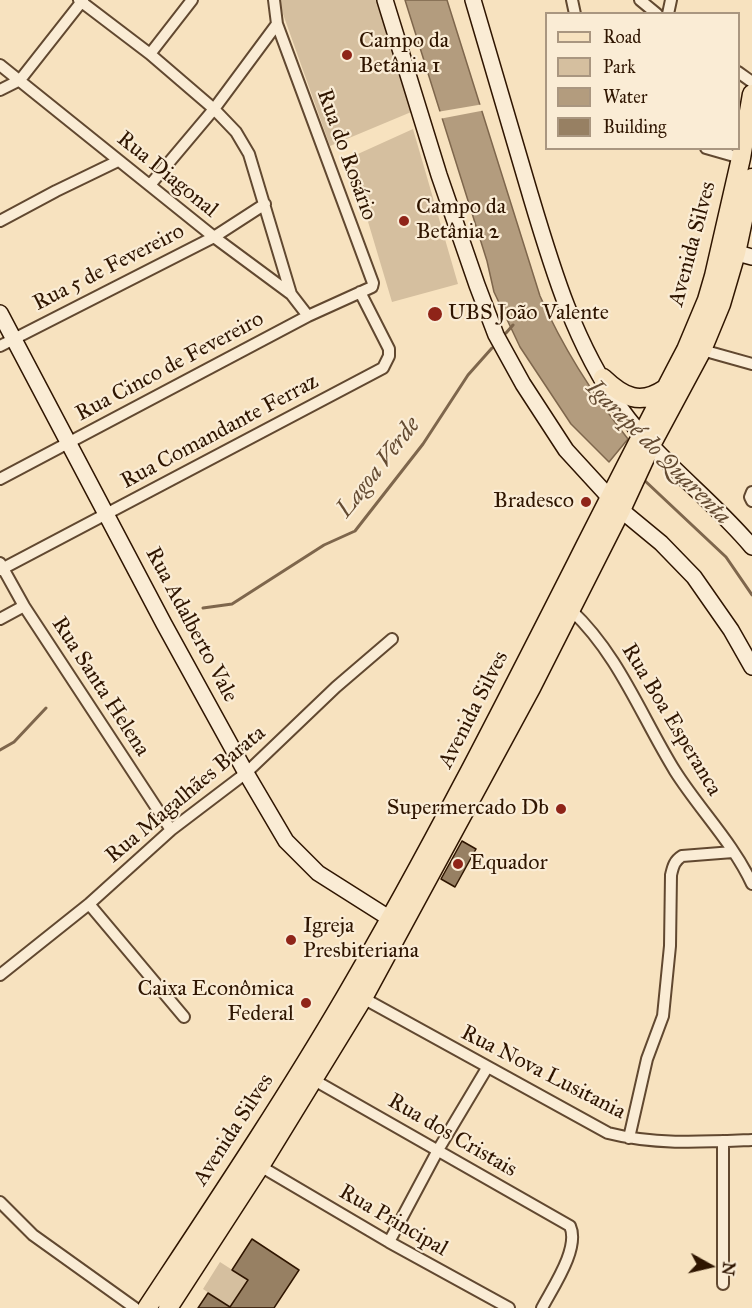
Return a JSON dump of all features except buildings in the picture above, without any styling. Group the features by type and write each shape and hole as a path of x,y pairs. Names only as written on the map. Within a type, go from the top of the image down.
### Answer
{"main road":[{"name":"Avenida Silves","path":"645,444 665,389 686,350 707,300 736,253 741,158 752,94"},
{"name":"Avenida Silves","path":"168,1308 260,1166 363,998 571,610 615,505 645,444 702,350 721,304 736,253 752,178"},
{"path":"603,378 614,388 632,397 655,396 665,389"},
{"name":"Avenida Silves","path":"147,1308 299,1074 347,995 615,505"}],"street":[{"path":"150,54 192,0"},
{"name":"Rua do Rosário","path":"274,0 277,24 373,283 372,287 360,292"},
{"path":"385,0 439,175 496,335 523,384 566,450 615,505 661,543 694,577 731,630 752,667"},
{"path":"473,0 556,280 581,342 619,407 645,444 729,520 752,547"},
{"path":"640,0 655,12"},
{"path":"0,90 20,80 81,1 150,54 214,109 236,132 249,154 291,294"},
{"path":"150,185 214,109 277,24"},
{"name":"Rua Diagonal","path":"0,65 213,237 291,294 308,316"},
{"path":"713,150 741,158"},
{"path":"0,222 56,191 118,161"},
{"name":"Rua 5 de Fevereiro","path":"0,346 213,237 265,204"},
{"name":"Rua Cinco de Fevereiro","path":"0,479 308,316 360,292"},
{"name":"Rua Comandante Ferraz","path":"1,567 383,368 389,356 388,349 360,292"},
{"name":"Rua Adalberto Vale","path":"0,313 105,514 246,773 286,841 318,873 389,918"},
{"path":"702,350 752,364"},
{"path":"752,492 750,497 752,501"},
{"name":"Rua Santa Helena","path":"1,567 24,606 171,830"},
{"path":"0,619 24,606"},
{"name":"Rua Boa Esperanca","path":"571,610 600,641 622,673 675,771 733,852 752,884"},
{"name":"Rua Magalhães Barata","path":"0,975 89,904 171,830 246,773 336,687 392,639"},
{"path":"629,1138 647,1059 663,1016 669,955 673,865 676,859 682,856 733,852"},
{"path":"89,904 184,1017"},
{"name":"Rua Nova Lusitania","path":"363,998 608,1133 629,1138 668,1141 752,1140"},
{"path":"389,1242 438,1150 487,1068"},
{"name":"Rua dos Cristais","path":"314,1080 570,1226 573,1241 568,1257 542,1308"},
{"path":"723,1141 723,1284"},
{"name":"Rua Principal","path":"260,1166 389,1242 509,1308"},
{"path":"0,1202 33,1236 135,1308"}],"green space":[{"name":"Campo da Betânia 1","path":"278,0 378,0 416,110 330,146"},
{"name":"Campo da Betânia 2","path":"413,129 458,284 392,302 349,158"},
{"path":"220,1262 248,1280 230,1307 203,1289"}],"water":[{"path":"405,0 447,0 540,296 580,371 628,439 609,462 571,424 520,347 494,292 487,261"}],"pier":[{"path":"484,104 486,110 439,119 437,112"}],"waterway":[{"name":"Lagoa Verde","path":"506,333 513,325"},
{"name":"Lagoa Verde","path":"203,608 232,604 324,545 355,531 423,444 468,375 492,348"},
{"name":"Igarapé do Quarenta","path":"643,479 726,557 752,595"},
{"name":"Lagoa Verde","path":"0,750 14,742 46,708"}],"place":[{"name":"Campo da Betânia 1","path":"347,55"},
{"name":"Campo da Betânia 2","path":"404,221"},
{"name":"UBS João Valente","path":"435,314"},
{"name":"Bradesco","path":"586,502"},
{"name":"Supermercado Db","path":"561,809"},
{"name":"Equador","path":"458,864"},
{"name":"Igreja Presbiteriana","path":"291,940"},
{"name":"Caixa Econômica Federal","path":"306,1003"}]}
